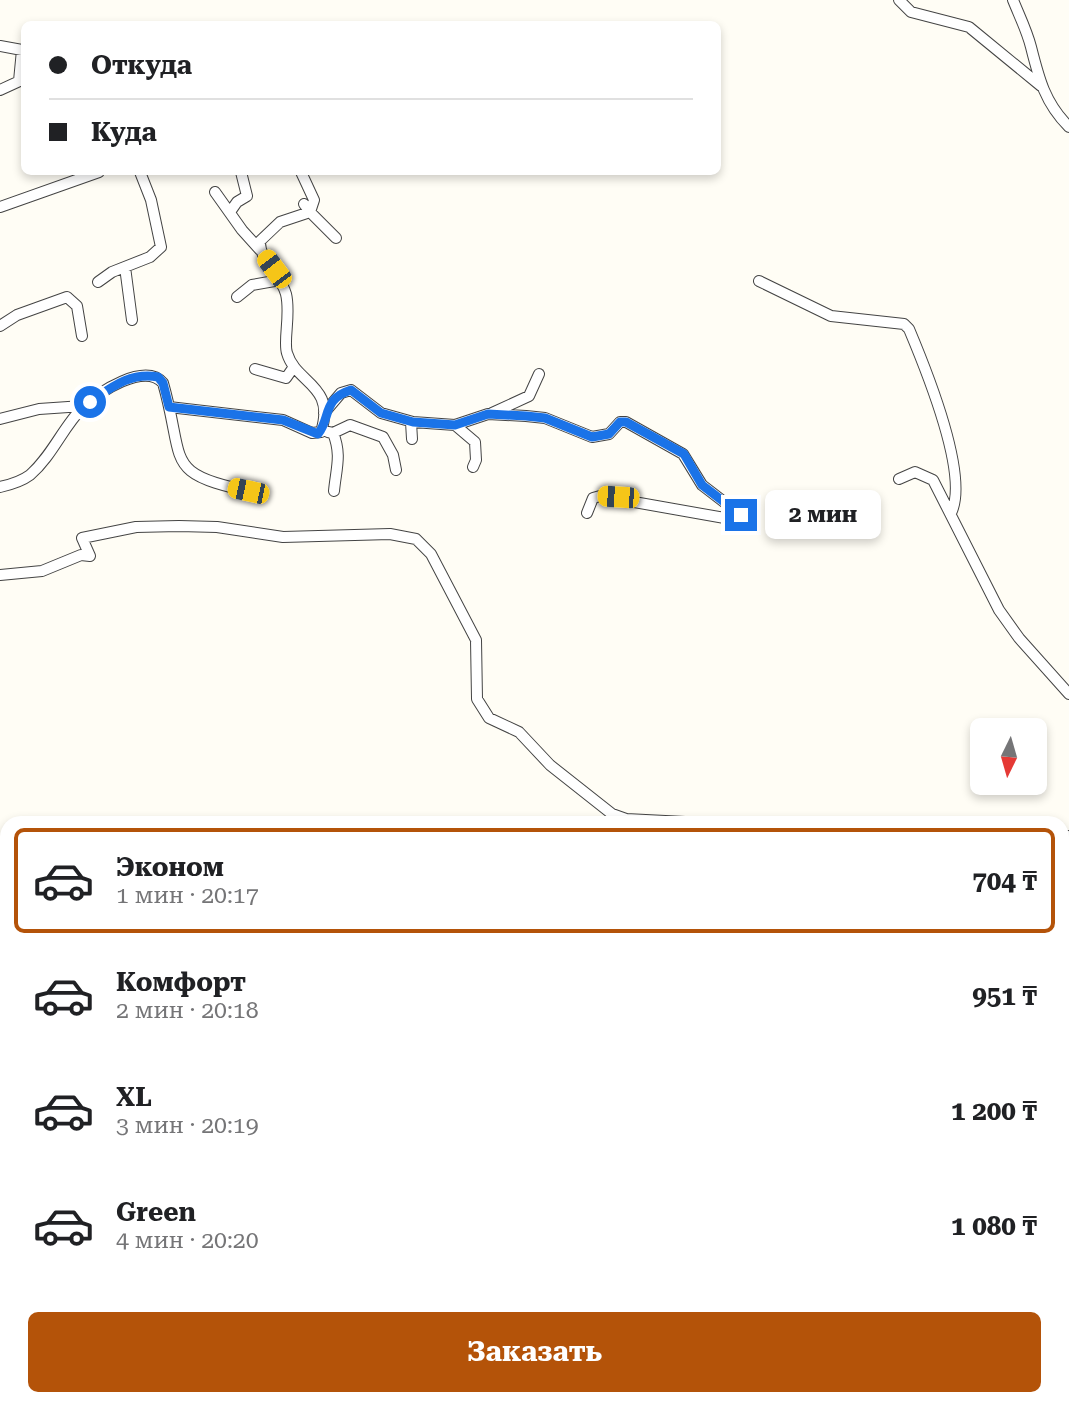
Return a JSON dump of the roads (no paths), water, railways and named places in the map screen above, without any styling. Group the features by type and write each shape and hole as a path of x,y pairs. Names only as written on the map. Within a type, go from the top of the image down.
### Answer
{"street":[{"path":"899,0 911,12 969,27 1041,86"},
{"path":"1013,0 1031,46 1041,86 1051,106 1069,127"},
{"path":"0,46 21,50"},
{"path":"0,90 21,80"},
{"path":"0,207 91,175"},
{"path":"98,282 150,257 161,247 151,200 141,175"},
{"path":"230,212 237,202 247,196 242,175"},
{"path":"260,250 264,236 280,222 307,208 314,200 302,175"},
{"path":"215,192 280,280 289,317 287,353 293,368 311,382 321,400 324,413 321,432"},
{"path":"307,208 336,238"},
{"path":"125,267 132,320"},
{"path":"237,297 252,285 280,280"},
{"path":"759,281 831,316 904,324 909,329 925,368 951,450 955,477 951,513"},
{"path":"0,326 16,315 67,297 77,306 82,336"},
{"path":"255,369 286,378 293,368"},
{"path":"324,413 341,393 351,390 381,413 411,422 455,425 529,396 539,374"},
{"path":"0,487 28,477 83,406 124,380 147,375 158,377 163,383 174,443 180,461 189,471 221,486 261,494"},
{"path":"0,419 39,409 83,406"},
{"path":"169,407 283,420 312,433 333,433 350,425 383,437 393,455 396,470"},
{"path":"488,414 545,418 592,437 609,434 620,422 626,422 684,454 702,485 741,515 736,520 600,496 593,499 587,513"},
{"path":"411,422 412,439"},
{"path":"455,425 475,442 473,467"},
{"path":"333,433 341,465 334,491"},
{"path":"900,479 909,472 915,472 933,480 999,610 1019,638 1069,694"},
{"path":"0,575 42,571 81,555 90,556 82,538 136,527 217,527 283,537 390,534 416,540 431,554 475,640 477,699 489,718 519,732 550,765 612,814 619,816"}]}
